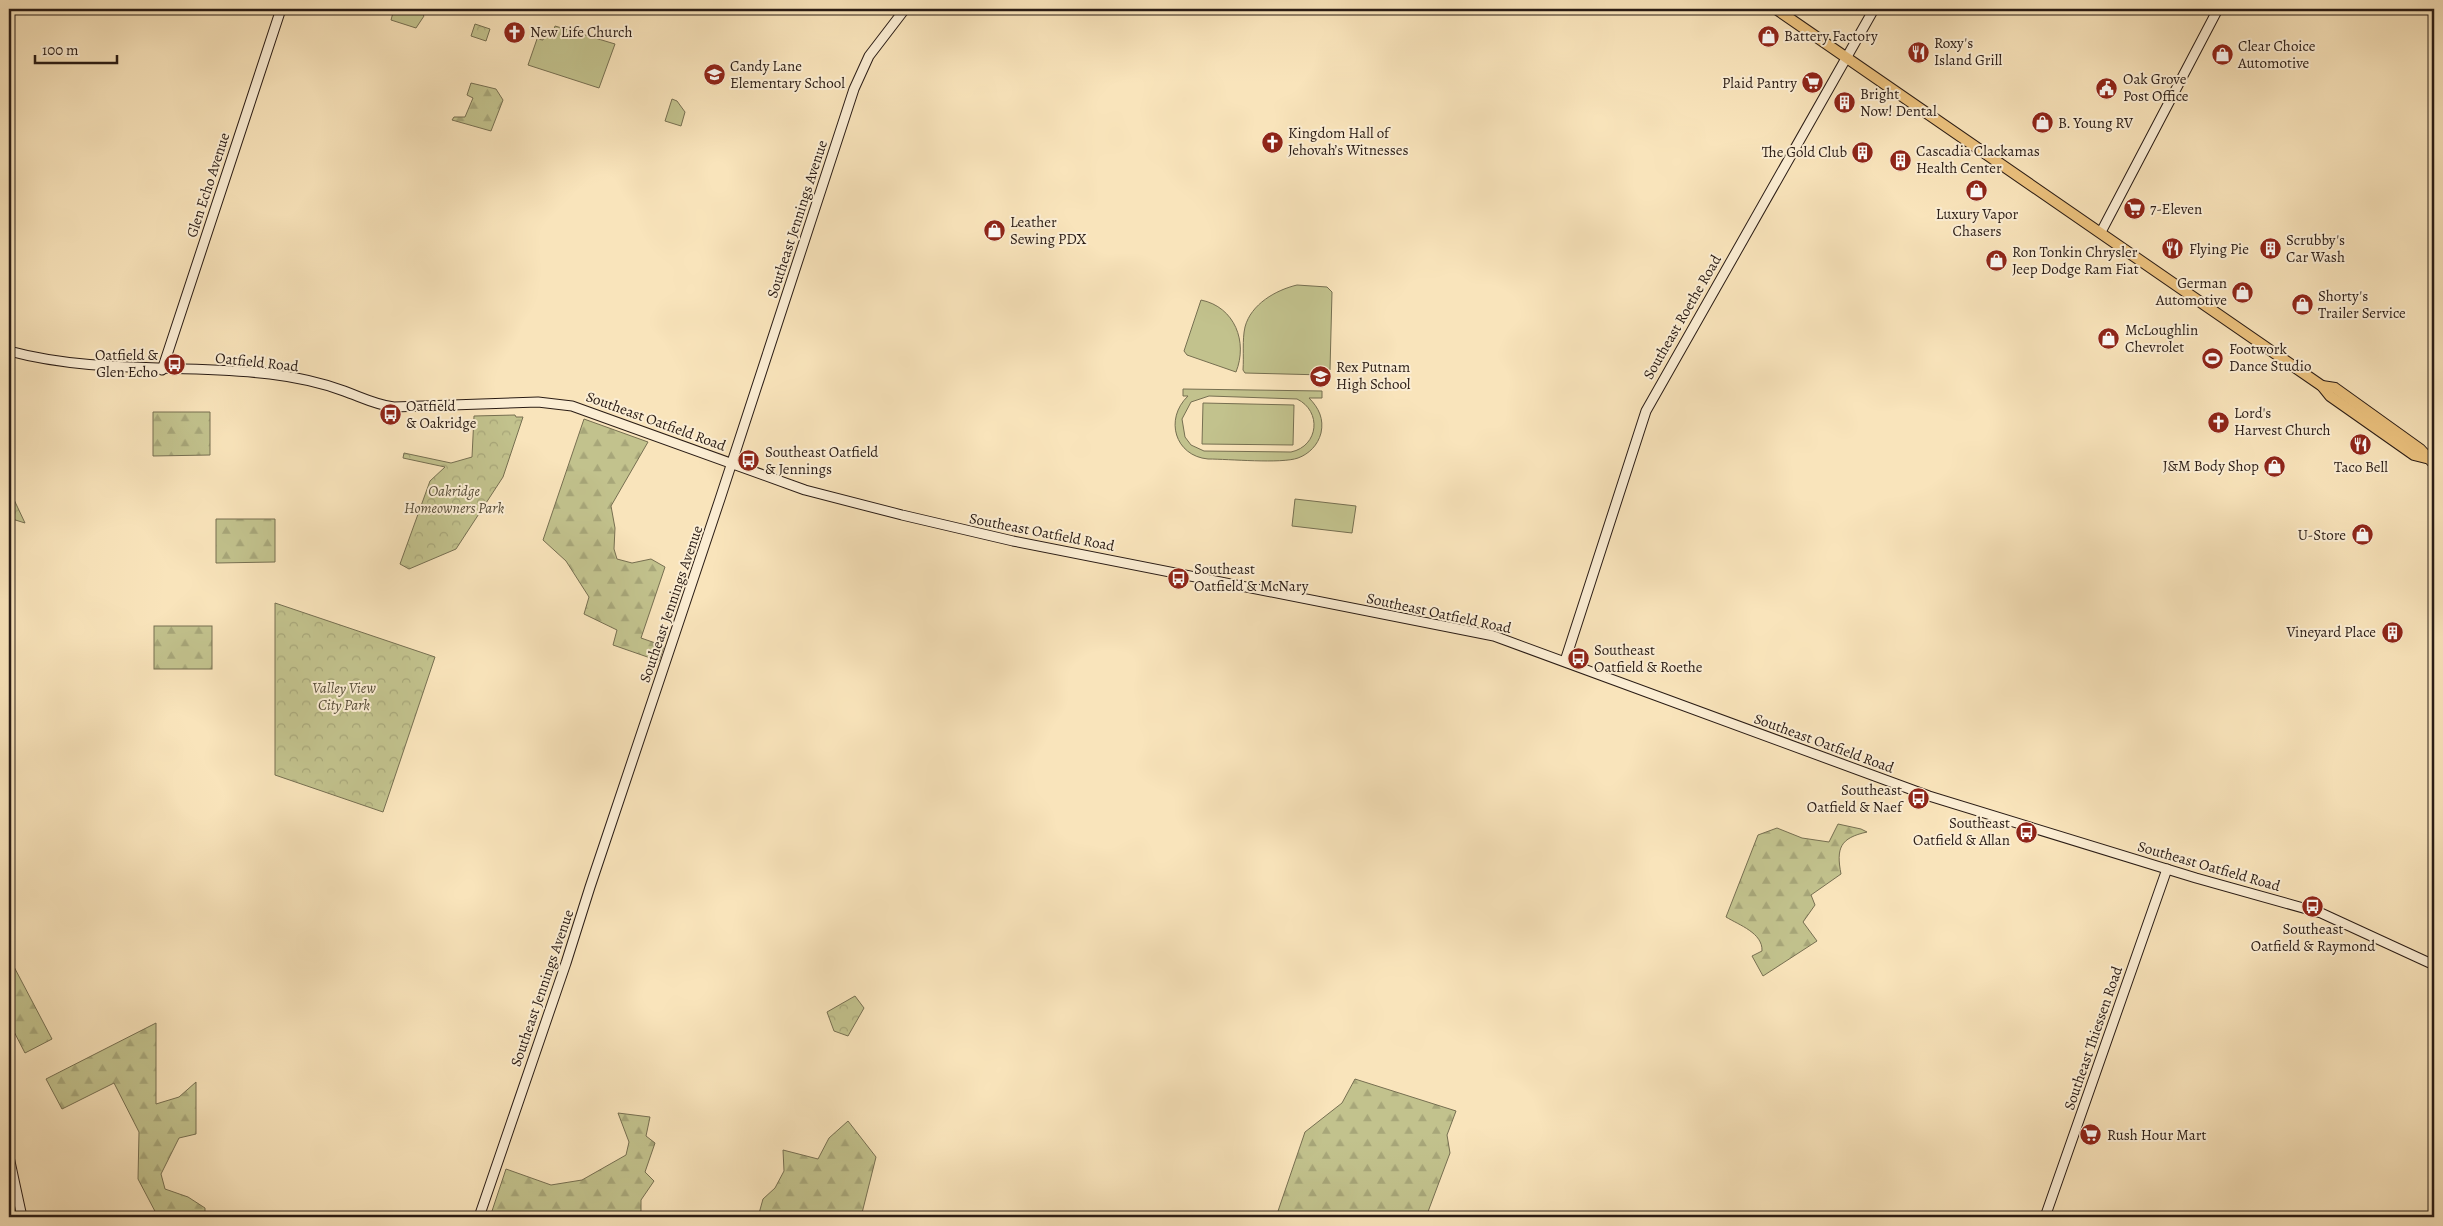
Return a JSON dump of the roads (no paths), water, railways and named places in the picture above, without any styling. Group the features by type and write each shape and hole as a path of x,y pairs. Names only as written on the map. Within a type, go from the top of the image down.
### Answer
{"main road":[{"name":"Glen Echo Avenue","path":"162,370 281,9"},
{"name":"Southeast Jennings Avenue","path":"479,1217 732,463 857,82 869,56 905,9"},
{"path":"1776,9 2322,386 2335,388 2420,450 2430,461"},
{"name":"Southeast Roethe Road","path":"1565,661 1646,411 1874,9"},
{"path":"2101,232 2218,9"},
{"name":"Oatfield Road","path":"9,351 57,360 162,370 272,374 330,386 378,404 394,407 501,403"},
{"name":"Southeast Oatfield Road","path":"501,403 546,402 572,406 805,490 952,528 1469,631 1510,641 1929,796 2167,869 2321,913 2434,965"},
{"name":"Southeast Thiessen Road","path":"2045,1217 2167,869"},
{"path":"9,1157 22,1217"}],"place":[{"name":"New Life Church","path":"514,32"},
{"name":"Battery Factory","path":"1768,36"},
{"name":"Roxy's Island Grill","path":"1918,52"},
{"name":"Clear Choice Automotive","path":"2222,55"},
{"name":"Candy Lane Elementary School","path":"714,75"},
{"name":"Plaid Pantry","path":"1813,83"},
{"name":"Oak Grove Post Office","path":"2107,88"},
{"name":"Bright Now! Dental","path":"1844,103"},
{"name":"B. Young RV","path":"2042,123"},
{"name":"Kingdom Hall of Jehovah’s Witnesses","path":"1272,142"},
{"name":"The Gold Club","path":"1863,152"},
{"name":"Cascadia Clackamas Health Center","path":"1900,160"},
{"name":"Luxury Vapor Chasers","path":"1977,191"},
{"name":"7-Eleven","path":"2134,209"},
{"name":"Leather Sewing PDX","path":"994,231"},
{"name":"Flying Pie","path":"2173,249"},
{"name":"Scrubby's Car Wash","path":"2270,249"},
{"name":"Ron Tonkin Chrysler Jeep Dodge Ram Fiat","path":"1996,261"},
{"name":"German Automotive","path":"2243,292"},
{"name":"Shorty's Trailer Service","path":"2302,305"},
{"name":"McLoughlin Chevrolet","path":"2109,339"},
{"name":"Footwork Dance Studio","path":"2213,358"},
{"name":"Oatfield & Glen Echo","path":"174,364"},
{"name":"Rex Putnam High School","path":"1320,376"},
{"name":"Oatfield & Oakridge","path":"390,415"},
{"name":"Lord's Harvest Church","path":"2218,422"},
{"name":"Taco Bell","path":"2361,444"},
{"name":"Southeast Oatfield & Jennings","path":"749,461"},
{"name":"J&M Body Shop","path":"2275,466"},
{"name":"U-Store","path":"2362,535"},
{"name":"Southeast Oatfield & McNary","path":"1178,578"},
{"name":"Vineyard Place","path":"2392,632"},
{"name":"Southeast Oatfield & Roethe","path":"1578,659"},
{"name":"Southeast Oatfield & Naef","path":"1918,799"},
{"name":"Southeast Oatfield & Allan","path":"2026,832"},
{"name":"Southeast Oatfield & Raymond","path":"2313,906"},
{"name":"Rush Hour Mart","path":"2091,1135"}],"park label":[{"name":"Oakridge Homeowners Park","path":"454,500"},
{"name":"Valley View City Park","path":"344,696"}]}
